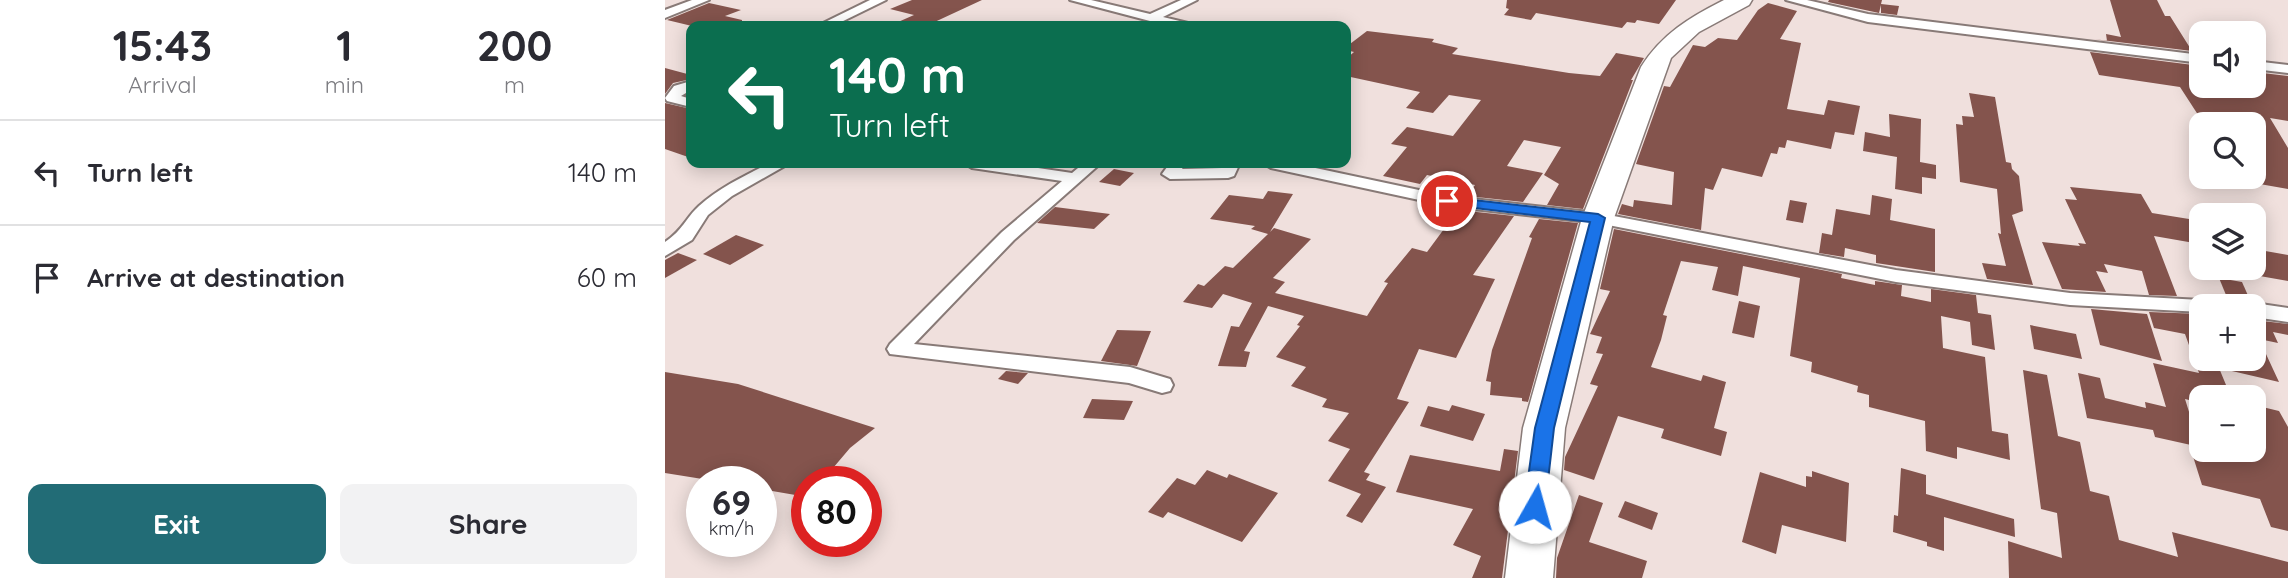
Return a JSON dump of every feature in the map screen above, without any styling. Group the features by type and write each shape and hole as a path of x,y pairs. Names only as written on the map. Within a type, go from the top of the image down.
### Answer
{"highway":[{"path":"1529,578 1544,428 1598,218 1653,67 1661,51 1674,38 1741,0"}],"street":[{"path":"665,14 703,0"},
{"path":"834,21 880,0"},
{"path":"1076,0 1164,21"},
{"path":"1152,18 1191,0"},
{"path":"1792,0 1868,18 2189,57"},
{"path":"2266,66 2288,69"},
{"path":"686,87 679,89 672,98 686,102"},
{"path":"665,250 686,236 702,212 726,192 772,168"},
{"path":"1007,168 1076,178"},
{"path":"1087,168 1008,236 897,349 1130,375 1162,385"},
{"path":"1174,168 1170,174 1227,173 1230,168"},
{"path":"1294,168 1447,201 1598,218 1896,276 2070,299 2189,305"},
{"path":"2266,312 2288,315"}],"building":[{"path":"912,0 982,0 937,21 900,21 914,15 890,9"},
{"path":"1507,0 1676,0 1659,24 1637,20 1635,23 1627,22 1622,28 1536,13 1531,20 1504,15 1509,9 1506,8"},
{"path":"1882,0 1881,4 1899,6 1897,15 1881,13 1881,5 1879,13 1828,2"},
{"path":"2110,0 2157,0 2165,16 2170,16 2189,46 2189,51 2107,41 2106,34 2121,37"},
{"path":"709,3 741,10 725,16 742,21 686,21 686,25 667,20"},
{"path":"1768,3 1797,11 1780,39 1801,43 1787,109 1824,115 1828,100 1860,106 1854,135 1835,132 1831,149 1787,140 1785,148 1779,147 1777,154 1771,153 1762,177 1722,168 1713,190 1705,188 1701,230 1618,214 1622,204 1633,207 1634,200 1672,205 1674,172 1636,164 1664,86 1670,87 1693,45 1705,47 1718,38 1737,40 1758,10"},
{"path":"1367,31 1434,39 1432,42 1458,48 1452,54 1600,76 1616,53 1644,58 1631,80 1583,209 1547,205 1559,184 1544,175 1561,147 1524,140 1507,166 1543,173 1523,202 1467,196 1475,185 1427,175 1420,184 1383,176 1407,147 1391,144 1407,127 1453,136 1481,100 1449,95 1433,113 1406,108 1420,92 1351,77 1351,55 1354,52 1351,51 1351,43"},
{"path":"2090,52 2189,64 2189,98 2266,98 2266,73 2288,76 2288,121 2270,118 2288,148 2288,189 2266,185 2266,112 2196,112 2180,87 2099,75"},
{"path":"665,68 686,74 686,80 673,83 665,94"},
{"path":"1969,93 1995,97 2006,162 2011,163 2012,169 2019,176 2023,211 2012,215 2033,285 1987,279 1982,263 2006,266 1998,233 2001,234 1997,189 1960,182 1956,124 1963,125 1962,116 1974,117"},
{"path":"665,103 686,108 686,156 665,149"},
{"path":"1889,114 1921,119 1920,162 1936,165 1936,179 1922,177 1922,194 1895,189 1897,157 1863,151 1865,132 1890,137"},
{"path":"1114,169 1134,173 1120,186 1099,182"},
{"path":"2070,187 2141,194 2152,213 2189,219 2189,242 2154,236 2177,296 2149,295 2142,271 2104,264 2108,273 2096,271 2106,292 2062,289 2042,242 2080,246 2078,243 2086,244 2065,199 2077,200"},
{"path":"1268,191 1293,194 1270,232 1274,228 1311,239 1273,278 1285,282 1275,293 1367,316 1388,283 1384,282 1412,248 1427,252 1458,210 1514,216 1473,275 1495,279 1456,358 1419,349 1397,399 1409,402 1364,472 1370,474 1366,480 1386,487 1362,523 1346,516 1361,494 1328,481 1350,449 1328,441 1349,413 1322,407 1327,399 1291,386 1306,367 1276,357 1300,326 1297,325 1304,316 1268,306 1244,351 1250,352 1246,367 1218,366 1231,326 1239,327 1252,303 1223,294 1212,308 1183,302 1198,284 1204,286 1225,266 1233,268 1268,234 1251,229 1255,226 1210,219 1229,195 1263,199"},
{"path":"1872,195 1892,199 1890,220 1935,229 1935,272 1876,263 1876,255 1845,248 1844,257 1819,253 1822,233 1832,235 1836,209 1870,215"},
{"path":"1790,200 1807,203 1803,223 1786,220"},
{"path":"1055,207 1110,214 1094,229 1037,223"},
{"path":"1539,219 1578,223 1528,402 1522,401 1522,398 1490,395 1491,382 1486,381 1492,350 1532,238 1529,237"},
{"path":"1614,229 1842,274 1841,278 1875,285 1875,281 1902,285 1901,296 1931,302 1931,289 1976,295 1978,313 1991,315 1995,350 1972,345 1970,322 1941,316 1943,348 1985,357 1992,431 2008,434 2010,460 1957,447 1957,459 1926,451 1925,421 1869,407 1869,395 1857,392 1858,386 1811,372 1812,362 1790,356 1800,278 1743,266 1738,296 1712,290 1718,267 1681,261 1663,315 1667,316 1651,367 1701,381 1703,375 1726,382 1714,428 1727,432 1721,456 1661,438 1664,429 1618,416 1594,480 1564,470 1565,457 1598,386 1590,384 1603,354 1596,353 1602,337 1590,334 1610,291 1600,289"},
{"path":"736,235 764,245 730,265 703,254"},
{"path":"2266,251 2288,255 2288,281 2266,277"},
{"path":"678,253 697,260 665,278 665,260"},
{"path":"2220,280 2242,282 2247,294 2226,294"},
{"path":"1739,301 1760,306 1754,338 1732,333"},
{"path":"2091,309 2147,314 2162,361 2100,345"},
{"path":"2149,312 2189,314 2189,345 2185,334 2154,328"},
{"path":"2266,321 2288,324 2288,335 2273,332 2278,343 2266,340"},
{"path":"2030,325 2076,334 2082,359 2034,349"},
{"path":"1117,330 1151,331 1137,366 1101,361"},
{"path":"2266,354 2279,382 2232,371 2266,371"},
{"path":"2153,363 2199,373 2198,371 2220,371 2226,385 2189,385 2189,400 2185,399 2189,412 2189,445 2155,437 2153,430 2087,418 2078,373 2100,378 2105,398 2146,408 2145,402 2166,407"},
{"path":"2023,370 2047,375 2058,436 2080,442 2090,491 2109,496 2119,540 2178,557 2172,532 2288,562 2288,578 2009,578 2008,541 2062,558 2057,513 2041,509"},
{"path":"1006,371 1028,373 1018,384 998,379"},
{"path":"665,372 738,384 875,428 850,448 835,466 791,466 791,494 777,492 777,466 686,466 686,476 665,473"},
{"path":"1092,399 1133,401 1124,420 1083,418"},
{"path":"1452,405 1485,414 1473,441 1420,426 1428,406 1449,411"},
{"path":"2266,408 2279,411 2288,427 2288,531 2271,527 2260,499 2202,485 2195,462 2266,462"},
{"path":"1504,449 1518,451 1502,578 1472,578 1481,556 1453,545 1473,509 1396,492 1410,455 1500,471"},
{"path":"1901,468 1926,475 1926,494 2014,519 2015,537 1944,517 1944,551 1927,546 1927,542 1893,532 1894,515 1898,516"},
{"path":"1207,470 1227,478 1229,474 1278,493 1242,542 1168,512 1163,518 1148,512 1177,478 1195,485"},
{"path":"1812,471 1849,483 1846,542 1782,525 1776,554 1742,542 1760,472 1806,487 1806,476 1812,477"},
{"path":"1579,495 1603,503 1589,542 1647,561 1642,578 1556,578 1557,558"},
{"path":"1625,501 1658,513 1652,530 1618,517"}],"route":[{"path":"1447,201 1598,218 1544,428 1535,507"}]}
